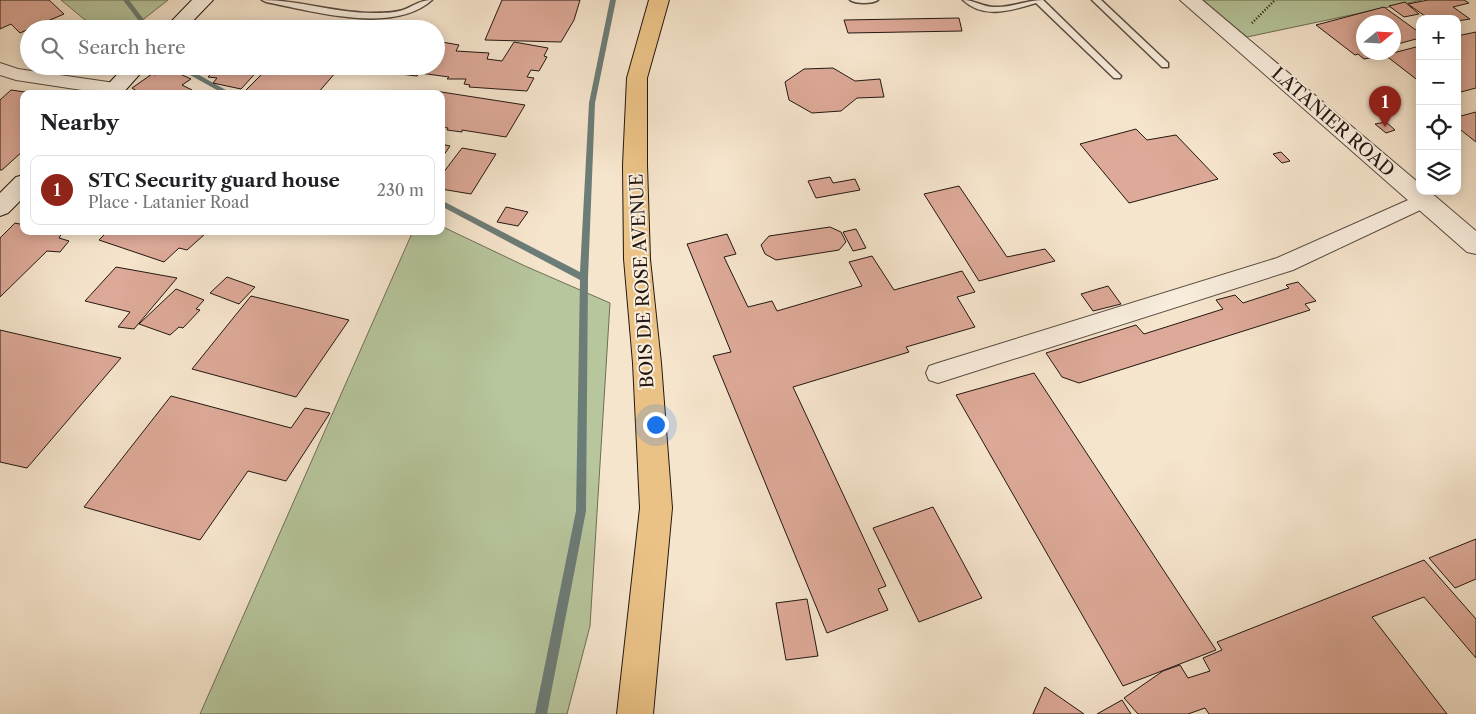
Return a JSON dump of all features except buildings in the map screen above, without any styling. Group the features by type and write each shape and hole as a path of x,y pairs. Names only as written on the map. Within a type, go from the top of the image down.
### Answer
{"main road":[{"name":"BOIS DE ROSE AVENUE","path":"635,714 656,508 637,258 635,166 637,78 659,0"}],"street":[{"path":"183,20 202,0"},
{"name":"LATANIER ROAD","path":"1190,0 1476,245"},
{"path":"5,75 99,90"},
{"path":"114,90 128,75"},
{"path":"0,207 20,187"},
{"path":"938,373 1285,264 1424,200"}],"lane":[{"path":"266,0 336,12 371,15 393,15 406,12 428,0"},
{"path":"854,0 874,0"},
{"path":"967,0 982,10 996,11 1038,0 1117,76"},
{"path":"1096,0 1165,65"}],"path":[{"path":"1237,39 1275,0"}],"green space":[{"path":"61,0 168,0 142,20 85,20"},
{"path":"1203,0 1422,0 1247,37"},
{"path":"445,228 525,266 610,303 590,626 567,714 200,714 411,235 445,235"}],"waterway":[{"path":"126,0 141,20"},
{"path":"584,278 592,103 613,0"},
{"path":"194,75 222,90"},
{"path":"445,205 584,278"},
{"path":"541,714 581,511 584,278"}],"place":[{"name":"STC Security guard house","path":"1385,127"}]}
